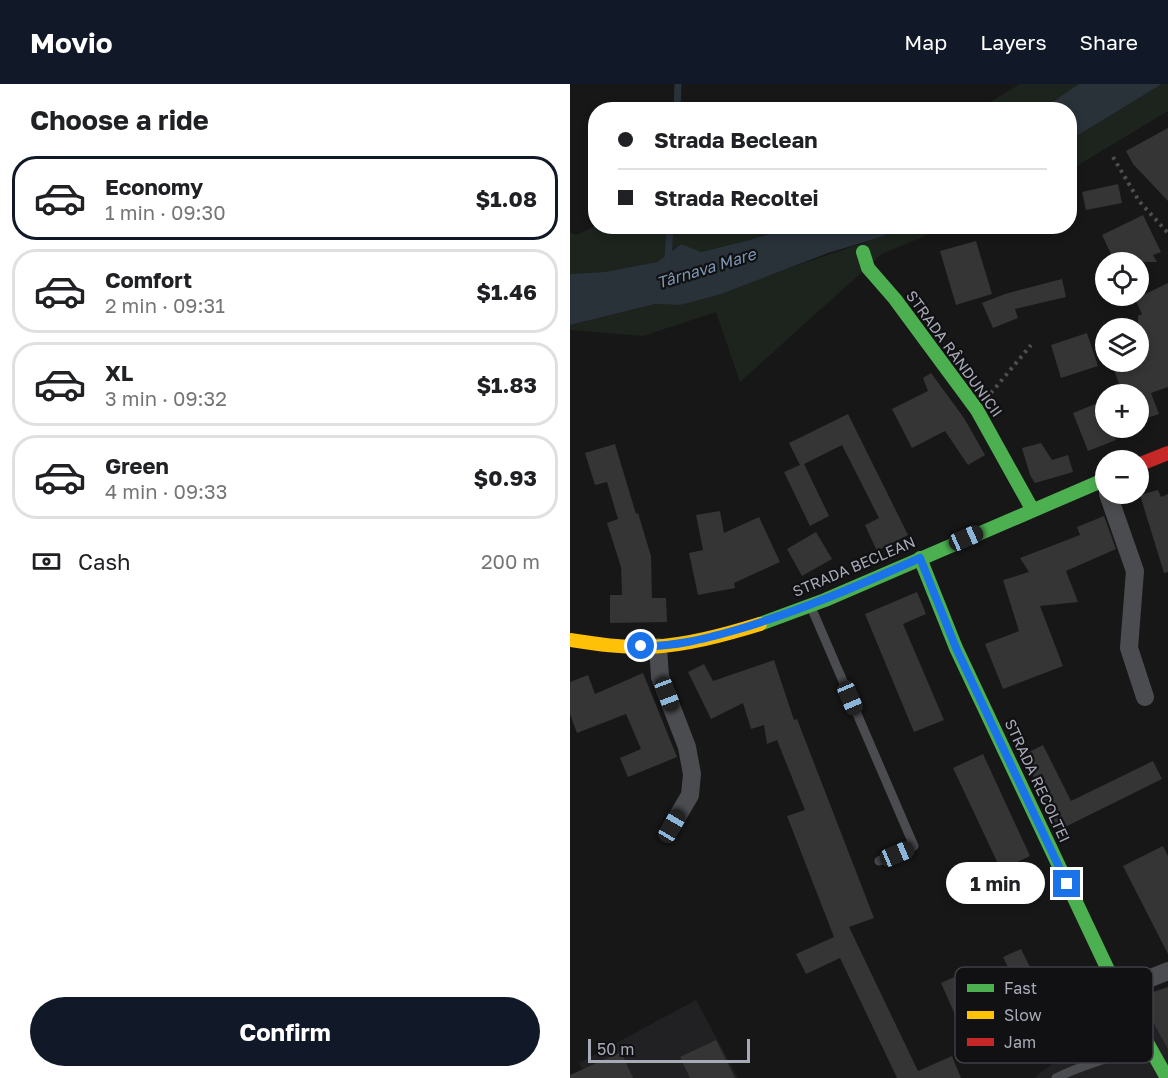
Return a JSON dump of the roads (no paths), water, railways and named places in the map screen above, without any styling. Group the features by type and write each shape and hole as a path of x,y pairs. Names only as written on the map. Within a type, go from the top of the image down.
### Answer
{"street":[{"name":"STRADA RÂNDUNICII","path":"863,252 868,268 895,299 977,410 1032,509"},
{"path":"1149,461 1168,453"},
{"name":"STRADA BECLEAN","path":"570,640 608,645 658,647 695,642 754,625 835,597 1032,509 1095,488"},
{"path":"1113,504 1135,571 1129,648 1145,697"},
{"name":"STRADA RECOLTEI","path":"920,558 956,648 1107,967"},
{"path":"658,647 660,676 687,747 692,774 690,795 672,826"},
{"path":"1153,977 1168,971"},
{"name":"STRADA RECOLTEI","path":"1153,1054 1167,1078"}],"lane":[{"path":"810,605 914,846 879,861"},
{"path":"1056,1078 1092,1063"}],"water":[{"path":"1079,84 1162,84 1077,136 1077,102 1052,102"},
{"name":"Târnava Mare","path":"769,234 887,234 828,253 721,294 680,305 655,304 570,325 570,274 604,272 657,262 681,244 701,252"}],"waterway":[{"path":"677,102 678,84"},
{"path":"668,260 670,234"}]}
